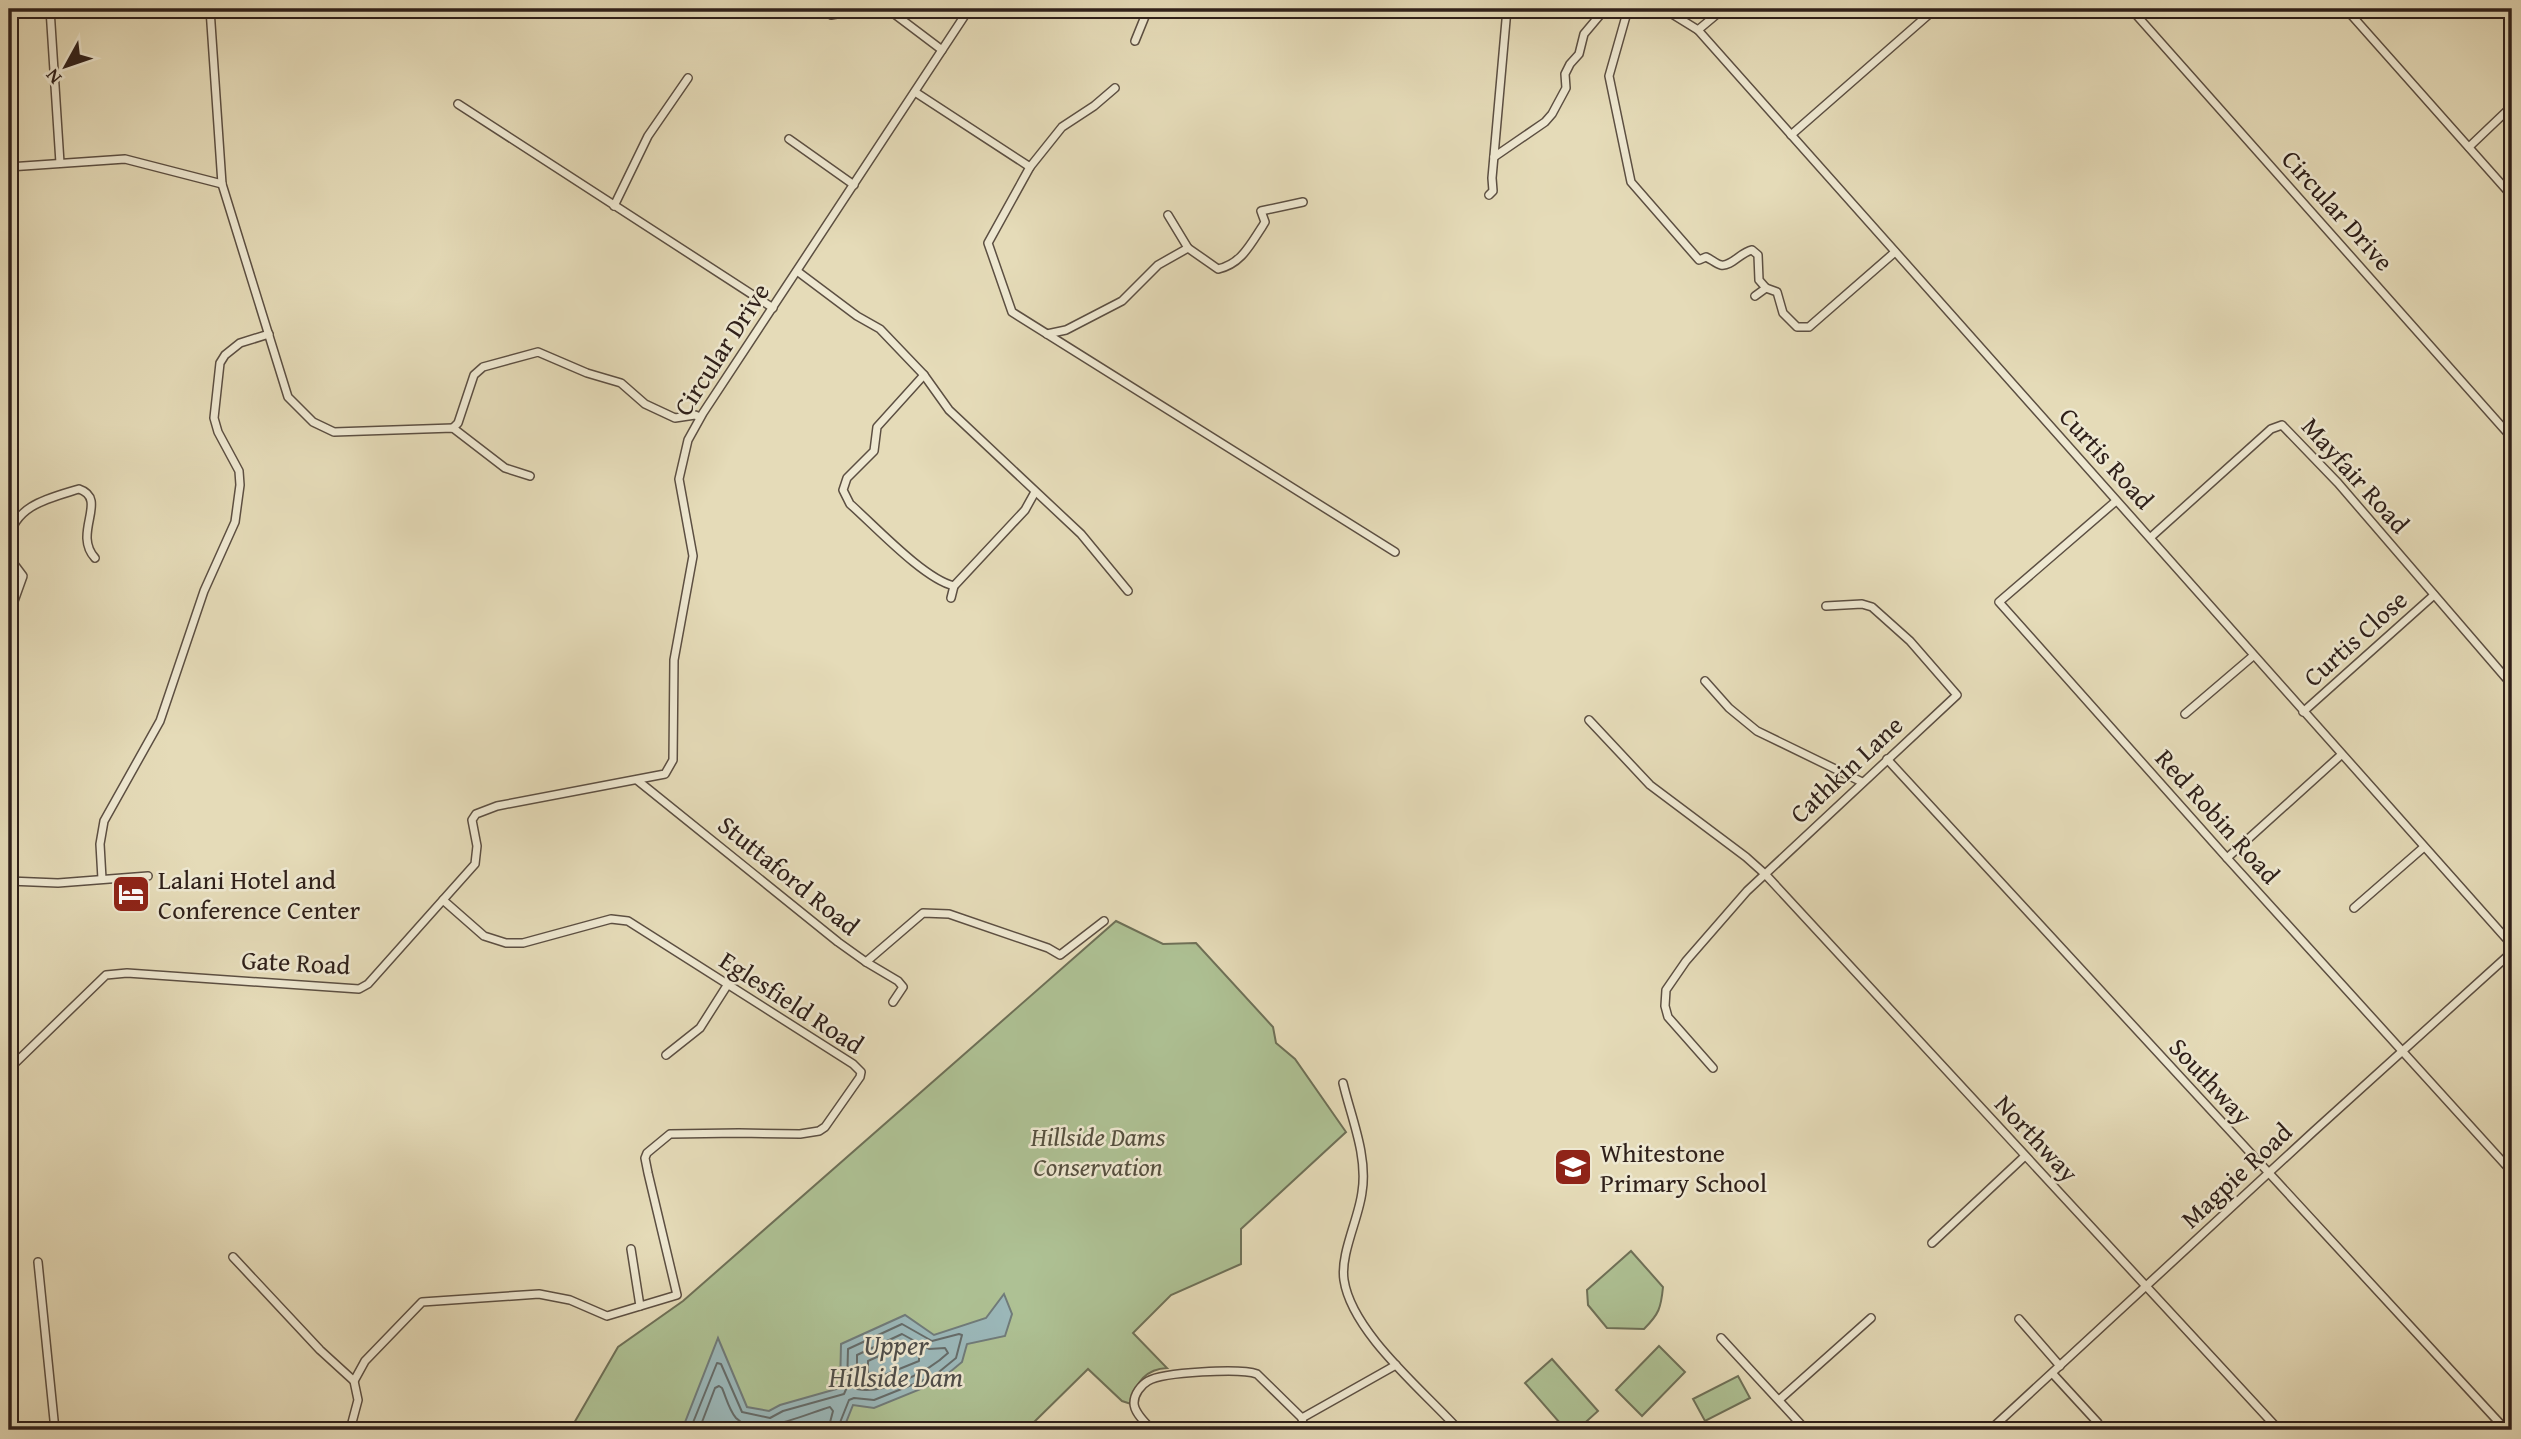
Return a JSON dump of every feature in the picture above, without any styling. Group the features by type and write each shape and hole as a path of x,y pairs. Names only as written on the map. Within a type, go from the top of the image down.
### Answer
{"street":[{"path":"50,9 60,163"},
{"path":"210,9 222,184 289,397 322,428 334,432 453,428 505,468 530,476"},
{"path":"831,15 867,9 893,13 942,50"},
{"name":"Circular Drive","path":"637,780 665,774 673,760 674,660 693,556 679,479 688,440 700,417 969,9"},
{"path":"1135,41 1149,9"},
{"path":"1489,195 1493,191 1507,9"},
{"path":"1494,157 1545,122 1552,114 1566,88 1565,74 1579,54 1584,34 1605,9"},
{"path":"1628,9 1609,76 1631,182 1699,260 1706,257 1718,265 1724,265 1752,250 1758,255 1759,280 1766,288 1777,292 1783,313 1797,327 1804,328 1809,327 1895,252"},
{"name":"Curtis Road","path":"1664,9 1698,30 2512,945"},
{"path":"1698,30 1723,9"},
{"path":"1791,135 1935,9"},
{"name":"Circular Drive","path":"2131,9 2512,438"},
{"path":"2346,9 2512,196"},
{"path":"614,206 648,136 688,78"},
{"path":"1115,88 1062,127 1030,167 988,243 1012,312 1395,552"},
{"path":"915,92 1030,167"},
{"path":"458,104 772,307"},
{"path":"2469,147 2512,106"},
{"path":"789,139 854,185"},
{"path":"9,167 125,159 222,184"},
{"path":"1168,215 1188,247 1218,269 1231,267 1242,257 1265,222 1261,211 1303,202"},
{"path":"1048,334 1066,330 1122,301 1158,265 1188,247"},
{"path":"797,271 857,316 880,329 924,375 949,410 1081,534 1128,591"},
{"path":"1755,296 1766,288"},
{"path":"102,879 100,844 104,821 160,720 199,603 235,522 239,471 218,432 214,418 220,363 232,348 269,334"},
{"path":"453,428 458,423 474,374 483,366 538,352 587,373 621,383 645,404 675,418 695,415 700,417"},
{"path":"924,375 877,428 874,451 846,478 842,490 850,504 928,573 945,584 954,586"},
{"name":"Mayfair Road","path":"2151,537 2271,429 2282,425 2338,483 2512,685"},
{"path":"9,540 13,525 26,509 79,489 85,491 91,500 92,511 85,541 95,558"},
{"path":"951,598 954,586 1025,510 1035,492"},
{"name":"Red Robin Road","path":"2116,501 1999,602 2227,859 2512,1172"},
{"path":"9,551 11,559 23,576 9,615"},
{"name":"Curtis Close","path":"2303,712 2434,595"},
{"name":"Cathkin Lane","path":"1713,1069 1668,1017 1665,1006 1666,990 1670,982 1716,925 1765,874 1957,695 1910,642 1872,607 1862,604 1826,606"},
{"path":"2185,714 2253,656"},
{"path":"1705,681 1729,708 1757,731 1861,782"},
{"name":"Northway","path":"1589,720 1650,785 1765,874 2279,1430"},
{"path":"2227,859 2341,755"},
{"name":"Southway","path":"1887,759 2506,1430"},
{"name":"Gate Road","path":"9,1069 106,975 127,972 359,989 368,984 475,864 477,846 472,820 476,814 510,804 637,780"},
{"name":"Stuttaford Road","path":"637,780 866,962 898,981 903,987 893,1002"},
{"path":"2354,908 2424,847"},
{"path":"9,881 58,883 148,876"},
{"name":"Eglesfield Road","path":"443,900 484,936 506,943 523,943 611,919 625,919 858,1068 860,1077 825,1127 819,1131 800,1135 670,1135 647,1153 645,1158 677,1295 640,1306"},
{"path":"866,962 923,913 949,914 1048,948 1060,955 1104,921"},
{"name":"Magpie Road","path":"1990,1430 2512,952"},
{"path":"666,1055 701,1028 728,984"},
{"path":"1343,1083 1362,1156 1363,1175 1360,1203 1346,1255 1344,1282 1360,1320 1395,1366 1459,1430"},
{"path":"1932,1243 2025,1156"},
{"path":"354,1381 365,1361 422,1302 539,1294 570,1300 607,1316 640,1306 631,1249"},
{"path":"233,1257 320,1350 354,1381 358,1400 350,1430"},
{"path":"38,1262 55,1430"},
{"path":"1780,1400 1871,1318"},
{"path":"2019,1318 2060,1366"},
{"path":"1721,1338 1807,1430"},
{"path":"1302,1418 1395,1366"},
{"path":"1152,1430 1135,1408 1134,1401 1139,1390 1149,1381 1157,1377 1205,1372 1247,1371 1266,1381 1302,1418 1304,1430"},
{"path":"2053,1374 2098,1423"}],"green space":[{"name":"Hillside Dams Conservation","path":"1116,921 1163,944 1196,943 1273,1027 1276,1043 1295,1059 1346,1132 1241,1229 1241,1264 1171,1295 1133,1333 1167,1368 1153,1371 1142,1379 1131,1404 1122,1401 1088,1369 1026,1430 570,1430 618,1347 683,1301"},
{"path":"1631,1251 1663,1287 1660,1306 1644,1329 1607,1328 1588,1305 1587,1290"},
{"path":"1659,1346 1685,1372 1642,1416 1616,1390"},
{"path":"1552,1359 1598,1411 1577,1430 1566,1430 1525,1383"},
{"path":"1738,1376 1750,1398 1705,1421 1693,1399"}],"water":[{"name":"Upper Hillside Dam","path":"1004,1294 1012,1314 1005,1336 967,1344 962,1362 938,1382 874,1408 853,1405 843,1430 682,1430 718,1338 747,1407 769,1411 780,1405 840,1388 841,1344 905,1315 934,1335 986,1318"}],"place":[{"name":"Lalani Hotel and Conference Center","path":"131,894"},
{"name":"Whitestone Primary School","path":"1573,1167"}]}
